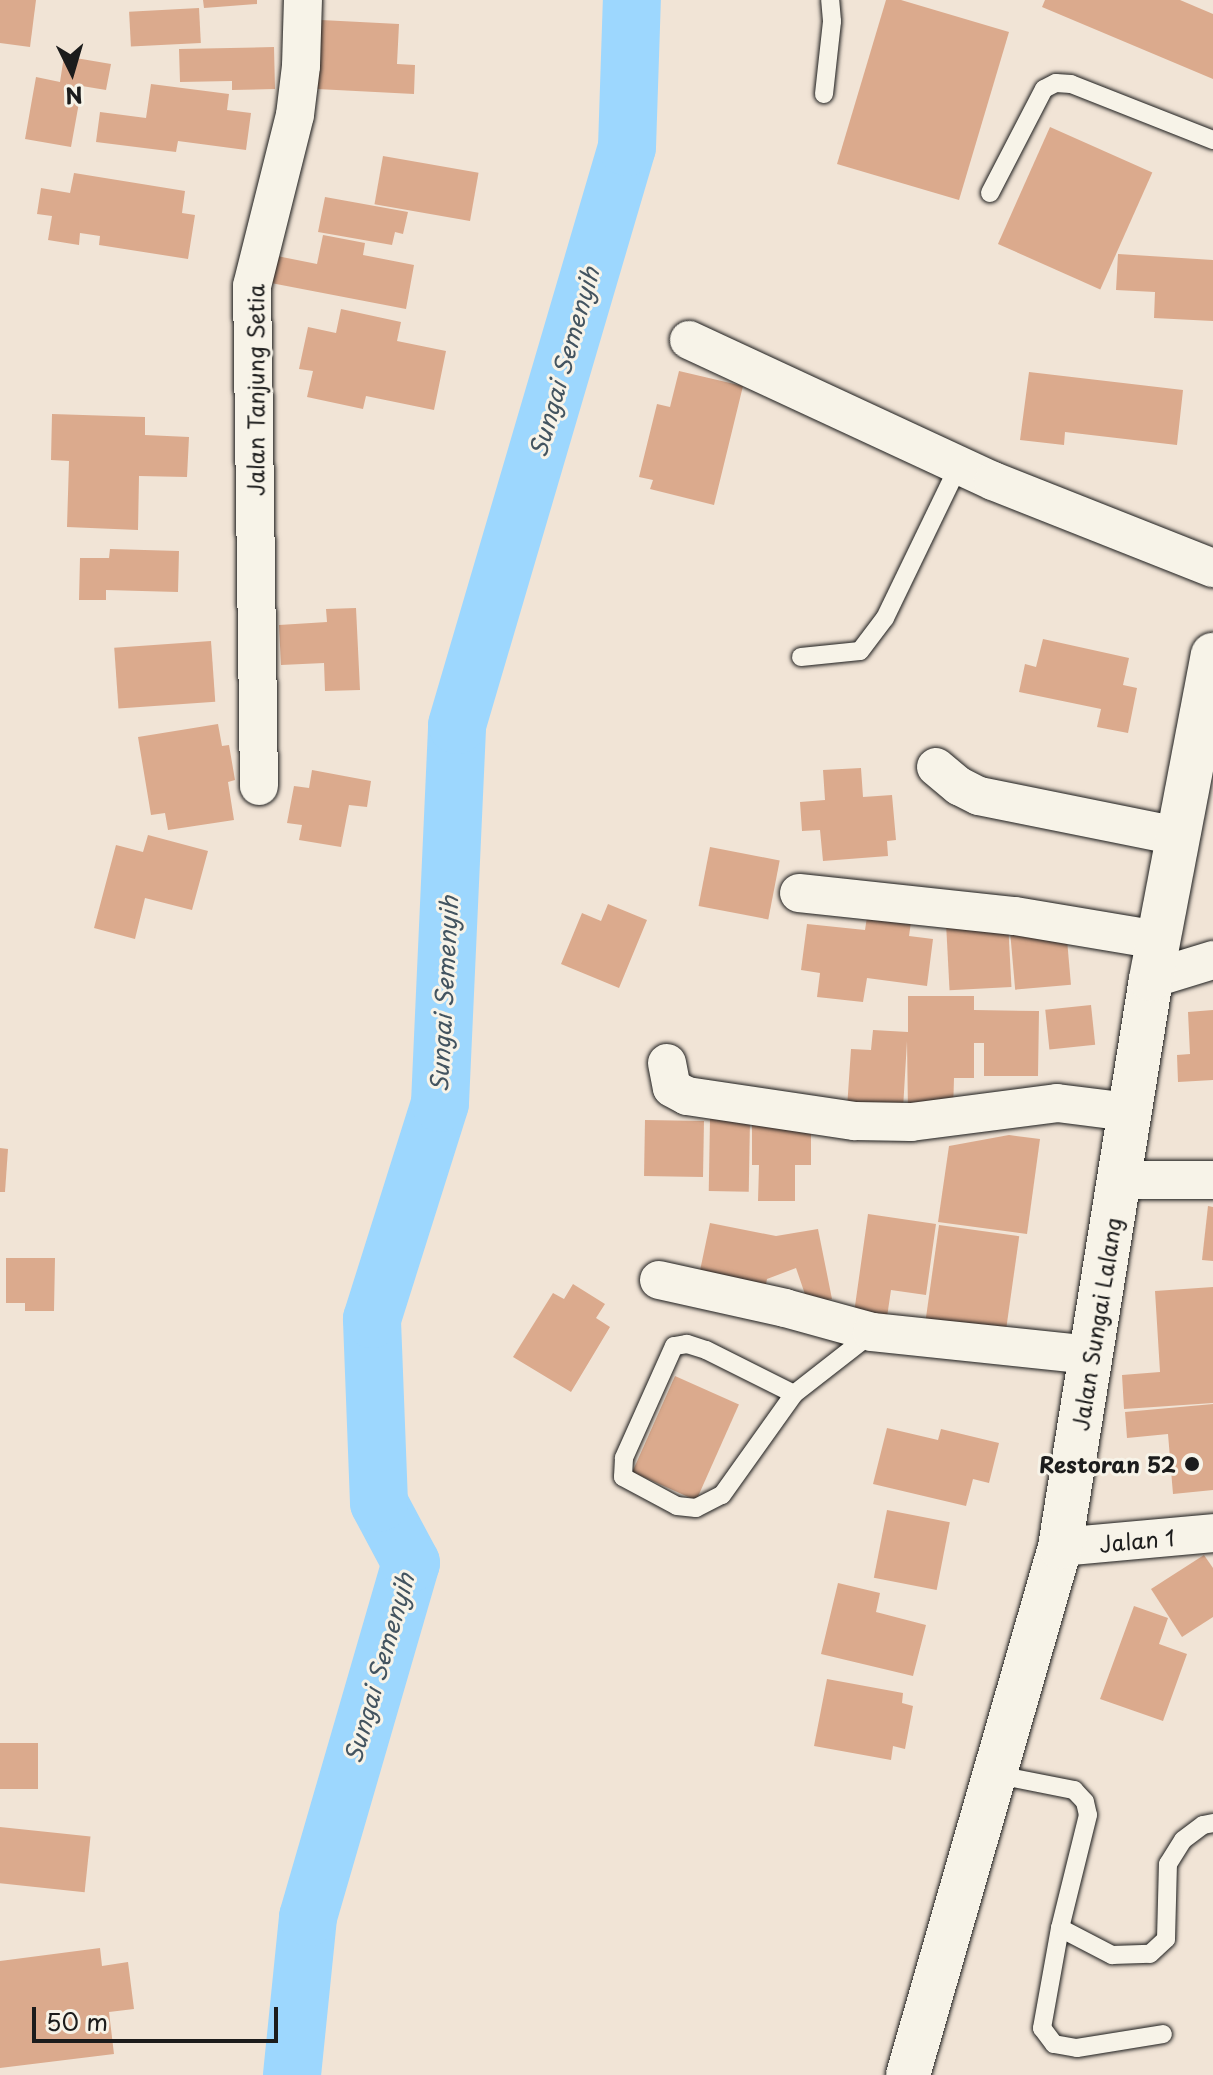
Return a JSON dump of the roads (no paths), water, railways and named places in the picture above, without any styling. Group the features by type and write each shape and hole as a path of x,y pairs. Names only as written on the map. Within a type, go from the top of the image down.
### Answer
{"street":[{"name":"Jalan Tanjung Setia","path":"259,786 252,286 295,115 301,66 303,0"},
{"path":"689,340 959,465 1213,568"},
{"name":"Jalan Sungai Lalang","path":"908,2075 1060,1547 1154,960 1213,655"},
{"path":"936,767 959,786 979,796 1178,836"},
{"path":"799,893 1015,916 1154,960 1213,960"},
{"path":"667,1063 672,1088 687,1096 855,1121 911,1122 1057,1103 1129,1112"},
{"path":"1119,1180 1213,1180"},
{"path":"659,1280 785,1308 872,1332 1091,1355"},
{"name":"Jalan 1","path":"1060,1547 1213,1533"}],"lane":[{"path":"824,94 832,21 830,0"},
{"path":"990,193 1044,89 1056,83 1071,84 1213,140"},
{"path":"801,657 860,651 885,618 959,465"},
{"path":"794,1394 706,1350 687,1344 674,1346 624,1458 623,1477 677,1506 696,1508 722,1495 794,1394 872,1332"},
{"path":"993,1774 1074,1790 1085,1802 1088,1815 1060,1928 1042,2028 1054,2044 1077,2048 1163,2034"},
{"path":"1060,1928 1112,1955 1150,1954 1166,1939 1168,1864 1183,1840 1203,1825 1213,1823"}],"waterway":[{"name":"Sungai Semenyih","path":"292,2075 308,1917 411,1563 379,1503 372,1319 440,1103 457,725 627,147 632,0"}],"place":[{"name":"Restoran 52","path":"1192,1464"}]}
